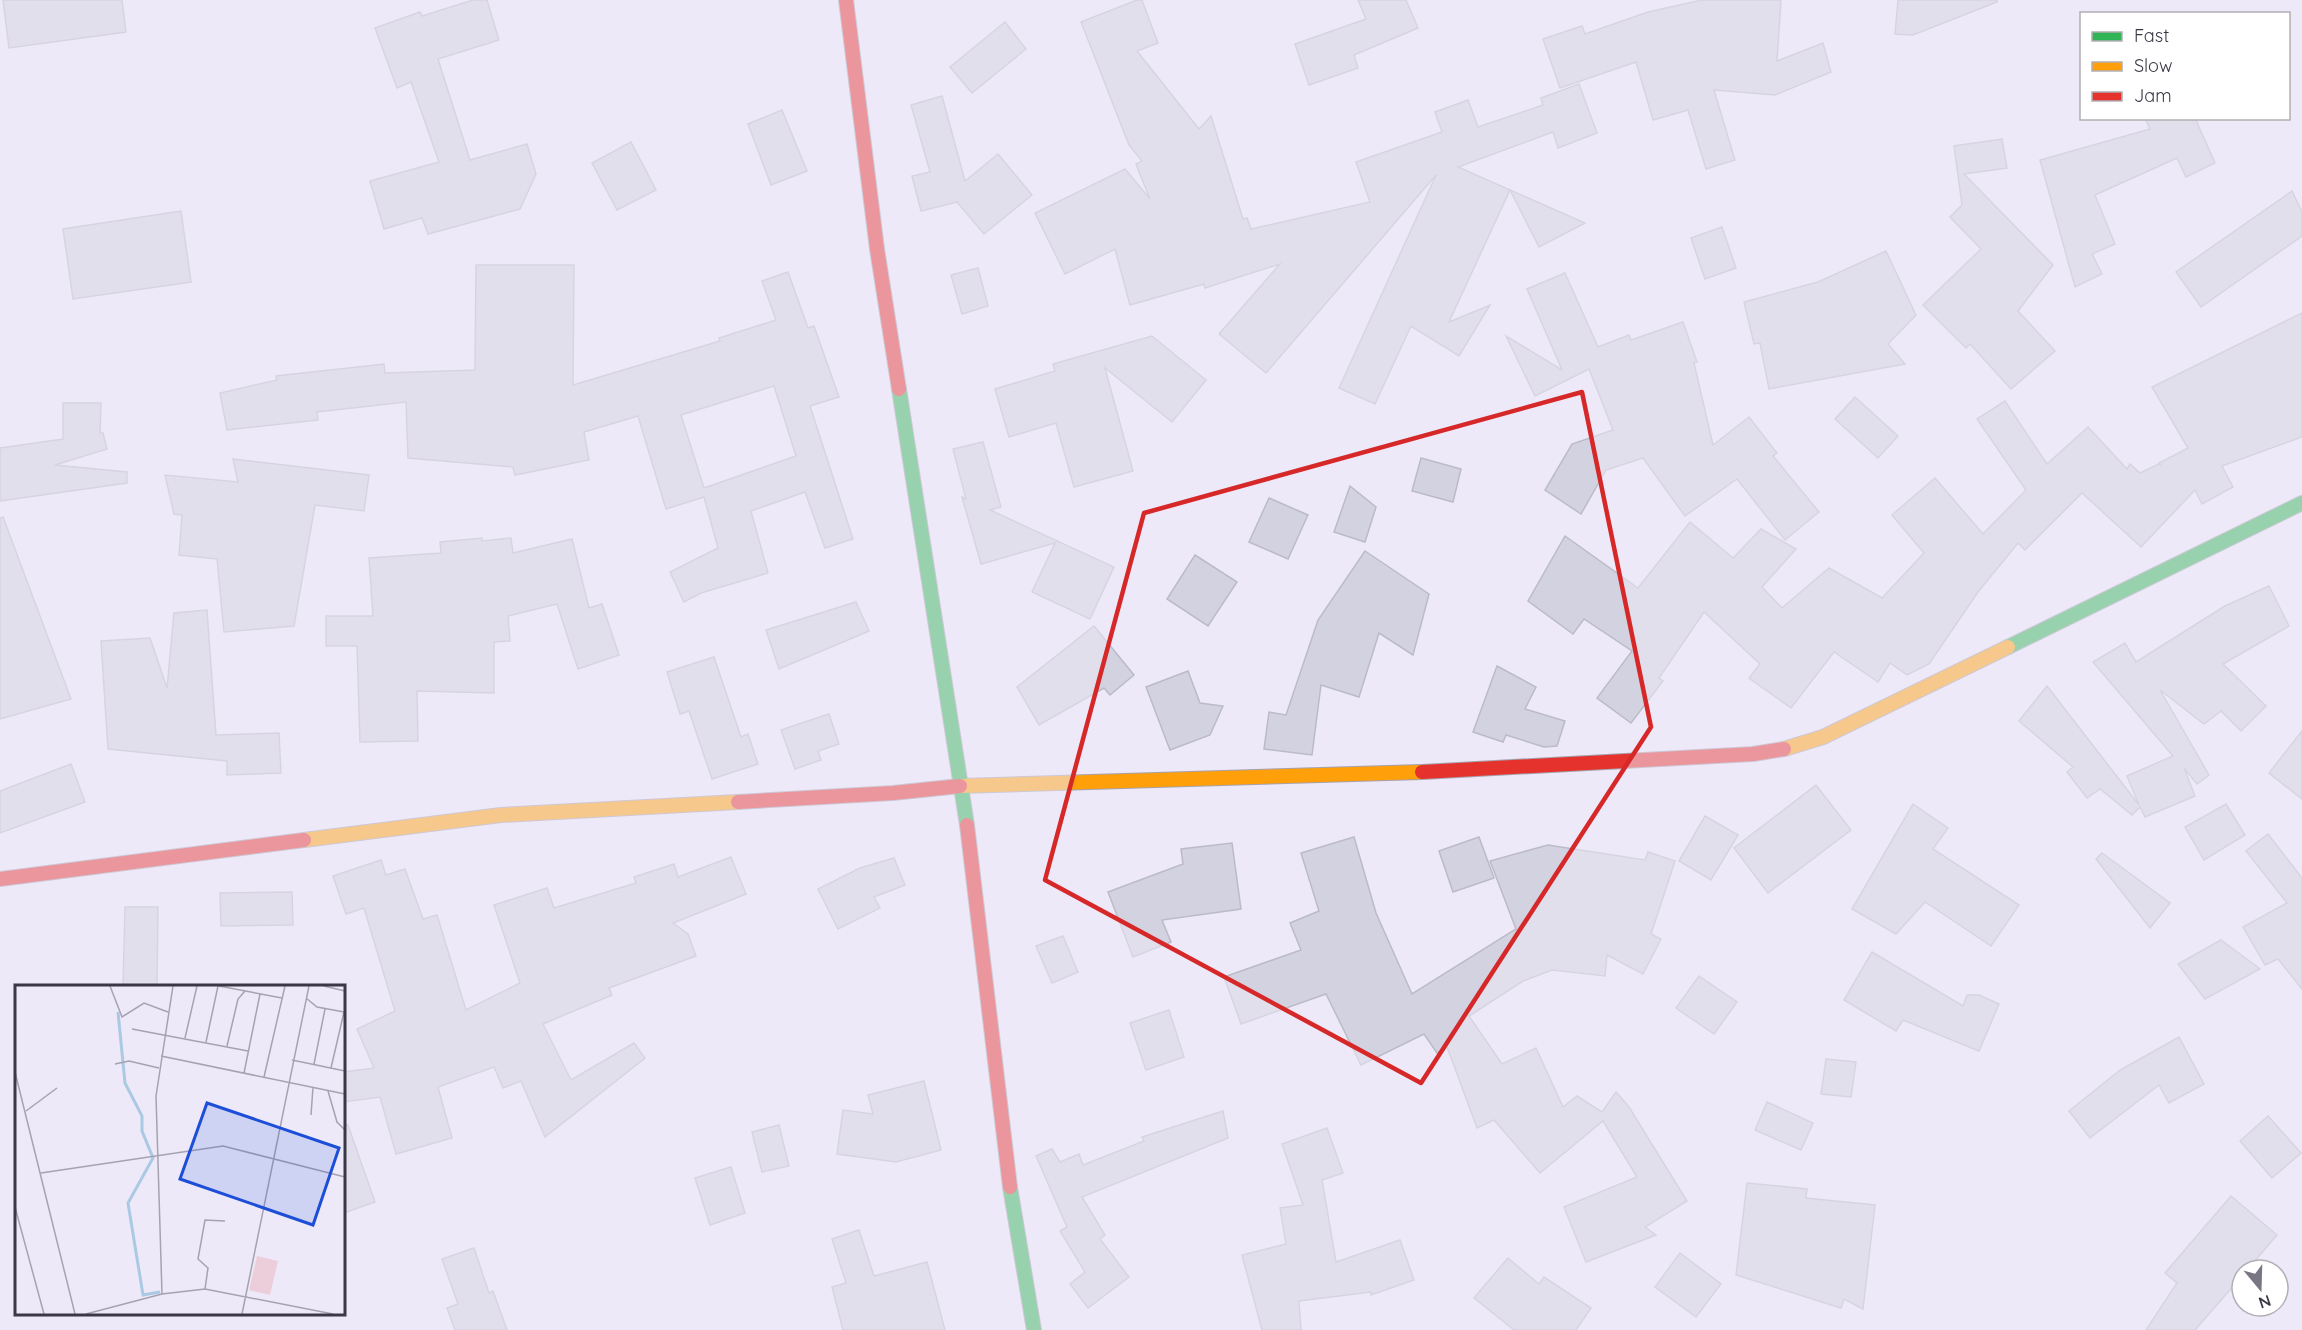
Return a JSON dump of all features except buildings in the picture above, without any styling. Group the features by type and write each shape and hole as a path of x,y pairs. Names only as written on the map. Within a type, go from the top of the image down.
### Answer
{"street":[{"path":"846,0 877,249 962,786 1005,1155 1034,1330"},
{"path":"0,879 501,815 893,794 962,786 1352,776 1753,754 1788,748 1823,737 2187,557 2302,503"}],"highlighted area":[{"path":"1582,392 1651,727 1421,1083 1045,880 1144,513"}],"traffic: fast":[{"path":"899,389 967,825"},
{"path":"2008,647 2302,503"},
{"path":"1010,1187 1034,1330"}],"traffic: slow":[{"path":"1784,749 1823,737 2008,647"},
{"path":"960,786 1422,772"},
{"path":"304,840 501,815 738,802"}],"traffic: jam":[{"path":"846,0 877,249 899,389"},
{"path":"1422,772 1753,754 1784,749"},
{"path":"738,802 893,793 960,786"},
{"path":"967,825 1010,1187"},
{"path":"0,879 304,840"}]}
